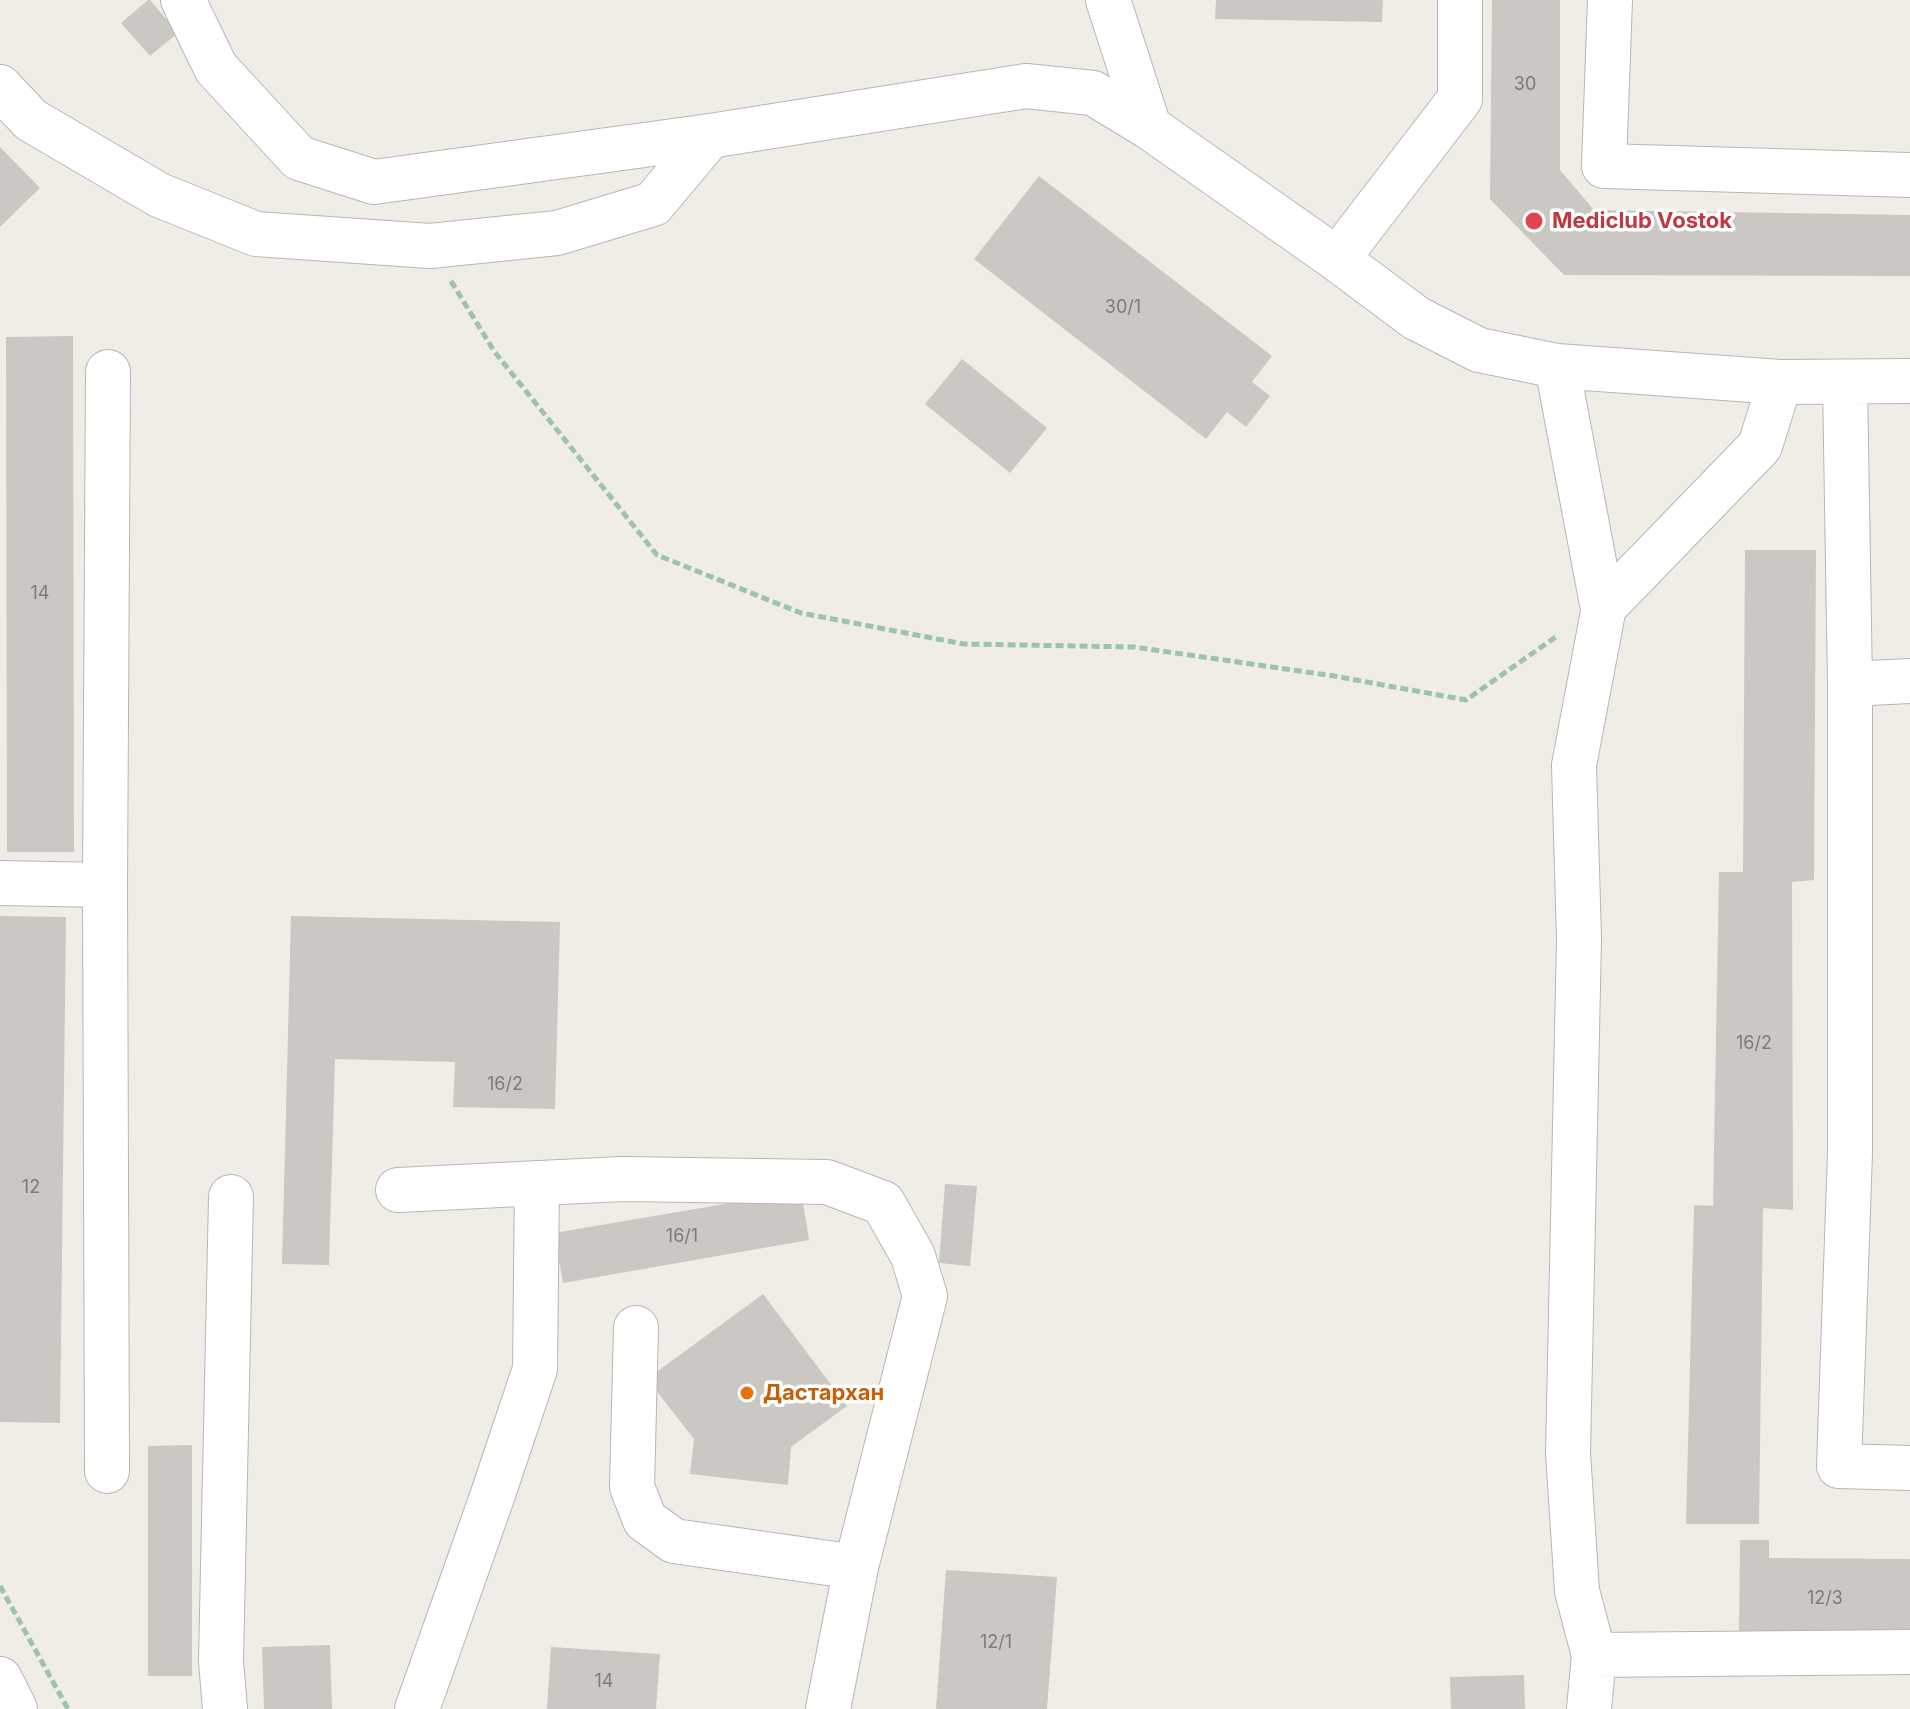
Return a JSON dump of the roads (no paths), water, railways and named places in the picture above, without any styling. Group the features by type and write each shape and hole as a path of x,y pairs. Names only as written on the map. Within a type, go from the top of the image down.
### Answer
{"street":[{"path":"183,0 216,68 299,158 374,182 710,136 1026,86 1093,93 1149,127 1416,318 1479,350 1557,366 1780,382 1910,381"},
{"path":"1108,0 1149,127"},
{"path":"1337,259 1460,99 1460,0"},
{"path":"1610,0 1604,166 1910,175"},
{"path":"0,87 31,120 159,195 256,234 430,246 557,233 653,204 710,136"},
{"path":"1557,366 1602,604"},
{"path":"107,1471 105,885 108,372"},
{"path":"1589,1709 1594,1655 1577,1591 1568,1453 1579,939 1574,765 1604,607 1760,446 1780,382"},
{"path":"1845,383 1850,684 1850,1153 1839,1466 1910,1468"},
{"path":"1850,684 1910,681"},
{"path":"0,883 105,885"},
{"path":"398,1190 622,1179 827,1182 883,1203 913,1256 925,1296 856,1567 828,1709"},
{"path":"417,1709 535,1369 537,1183"},
{"path":"225,1709 221,1661 231,1197"},
{"path":"636,1328 632,1487 645,1520 674,1541 856,1567"},
{"path":"1594,1655 1910,1652"},
{"path":"0,1679 15,1709"}],"place":[{"name":"Mediclub Vostok","path":"1534,221"},
{"name":"Дастархан","path":"747,1393"}]}
